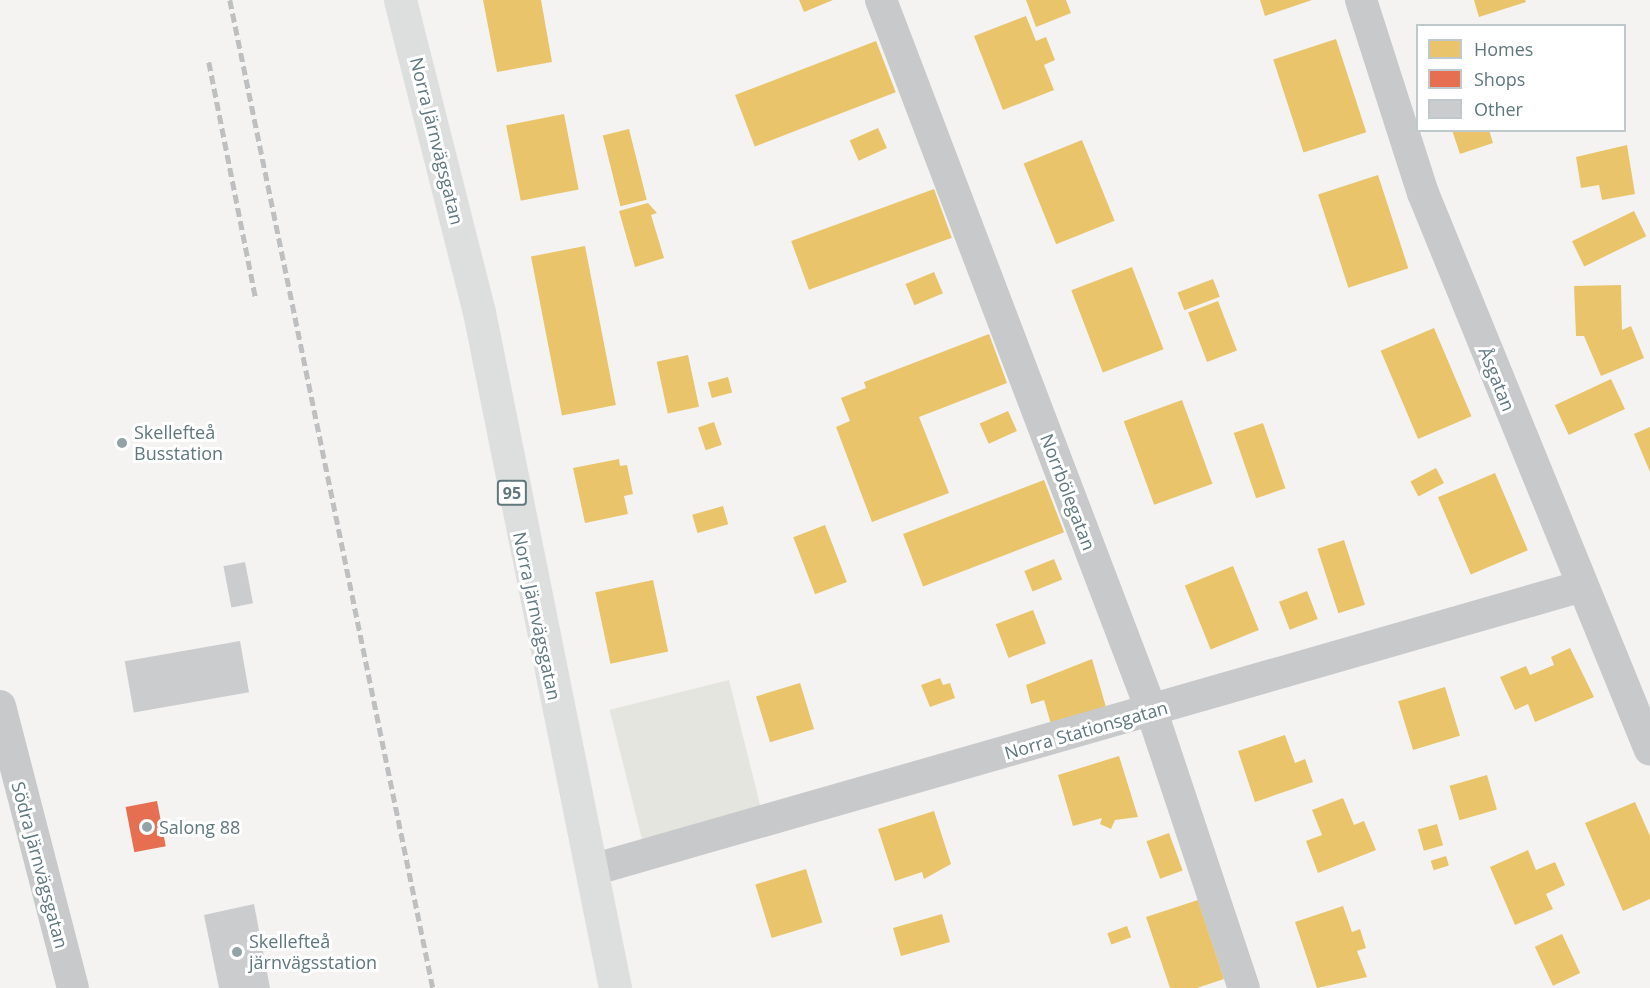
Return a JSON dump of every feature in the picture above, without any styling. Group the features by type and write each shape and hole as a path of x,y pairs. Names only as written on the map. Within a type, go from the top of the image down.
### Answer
{"main road":[{"name":"Norra Järnvägsgatan","path":"400,0 479,312 517,525 592,870 615,988"}],"street":[{"name":"Norrbölegatan","path":"881,0 1152,712 1244,988"},
{"name":"Åsgatan","path":"1361,0 1423,193 1579,587 1650,750"},
{"name":"Norra Stationsgatan","path":"592,870 1152,712 1579,587"},
{"name":"Södra Järnvägsgatan","path":"0,706 73,988"}],"shaded area":[{"path":"729,680 762,813 643,843 610,710"}],"building: Homes":[{"path":"483,0 541,0 552,62 497,72"},
{"path":"799,0 833,0 804,12"},
{"path":"1026,0 1066,0 1071,13 1036,27"},
{"path":"1260,0 1312,0 1265,16"},
{"path":"1474,0 1525,0 1526,2 1479,17"},
{"path":"1026,16 1036,41 1046,37 1055,60 1044,65 1054,90 1003,110 974,36"},
{"path":"1336,39 1366,132 1304,153 1273,59"},
{"path":"876,41 896,92 755,146 735,95"},
{"path":"564,114 579,190 521,201 506,125"},
{"path":"878,128 887,148 859,161 850,141"},
{"path":"629,129 647,200 620,206 603,136"},
{"path":"1453,132 1490,132 1493,143 1460,154"},
{"path":"1082,140 1115,221 1056,244 1024,164"},
{"path":"1627,145 1635,194 1602,200 1599,185 1581,188 1576,157"},
{"path":"1378,175 1408,268 1348,288 1318,194"},
{"path":"934,189 952,238 809,290 791,241"},
{"path":"648,203 657,213 651,215 664,258 635,267 619,211"},
{"path":"1634,211 1646,236 1584,266 1572,241"},
{"path":"585,246 616,405 562,416 531,256"},
{"path":"1132,267 1164,349 1103,372 1071,290"},
{"path":"934,272 943,293 914,305 905,284"},
{"path":"1213,279 1220,297 1184,310 1178,293"},
{"path":"1621,285 1622,330 1631,326 1644,358 1601,376 1584,336 1576,336 1574,286"},
{"path":"1218,301 1237,350 1207,362 1188,312"},
{"path":"1434,328 1472,416 1418,439 1381,351"},
{"path":"989,334 1007,383 919,417 949,493 872,522 836,427 850,421 841,398 866,388 864,382"},
{"path":"688,355 699,407 668,413 657,362"},
{"path":"728,377 732,392 712,398 708,382"},
{"path":"1611,379 1625,409 1569,435 1555,405"},
{"path":"1182,400 1212,484 1154,505 1124,421"},
{"path":"1008,411 1017,431 989,444 980,424"},
{"path":"714,422 722,445 706,450 698,428"},
{"path":"1263,423 1285,488 1256,498 1234,433"},
{"path":"1650,427 1650,472 1634,434"},
{"path":"619,459 620,466 627,465 633,494 624,496 628,514 585,523 573,468"},
{"path":"1436,468 1444,483 1418,497 1410,482"},
{"path":"1495,473 1528,550 1471,575 1438,497"},
{"path":"1044,480 1064,532 923,586 903,534"},
{"path":"723,506 728,524 697,533 692,515"},
{"path":"825,525 847,582 815,594 793,537"},
{"path":"1344,540 1365,605 1338,613 1317,549"},
{"path":"1054,559 1062,579 1033,591 1024,571"},
{"path":"1233,566 1259,630 1211,649 1185,585"},
{"path":"653,580 668,651 610,664 595,592"},
{"path":"1307,591 1318,619 1290,630 1279,602"},
{"path":"1033,610 1046,644 1009,658 996,624"},
{"path":"1570,648 1594,697 1535,722 1528,704 1515,710 1500,677 1526,666 1530,675 1554,665 1551,657"},
{"path":"1092,659 1106,707 1051,724 1044,700 1031,704 1026,685"},
{"path":"940,678 943,685 950,683 955,698 930,707 921,685"},
{"path":"800,683 814,729 770,742 756,696"},
{"path":"1445,687 1460,736 1413,750 1398,701"},
{"path":"1285,735 1295,763 1305,759 1313,782 1255,802 1238,751"},
{"path":"1119,756 1138,817 1115,820 1111,829 1100,824 1102,818 1073,826 1058,775"},
{"path":"1487,775 1497,810 1459,820 1450,786"},
{"path":"1343,798 1354,825 1364,821 1376,850 1318,873 1306,841 1322,835 1312,810"},
{"path":"1635,802 1650,836 1650,899 1623,911 1585,823"},
{"path":"934,811 951,864 924,879 922,872 895,881 878,829"},
{"path":"1437,824 1443,845 1424,851 1418,830"},
{"path":"1169,833 1183,871 1160,879 1146,841"},
{"path":"1528,850 1536,870 1555,862 1565,885 1546,894 1553,909 1515,925 1490,867"},
{"path":"1446,856 1449,866 1434,870 1431,861"},
{"path":"806,869 822,923 772,938 755,884"},
{"path":"1198,900 1224,979 1197,988 1170,988 1146,917"},
{"path":"1343,906 1352,932 1360,929 1366,948 1357,951 1367,977 1317,988 1295,922"},
{"path":"942,914 950,942 901,956 893,928"},
{"path":"1127,926 1131,937 1111,944 1107,933"},
{"path":"1562,934 1580,973 1553,986 1535,947"}],"building: Shops":[{"name":"Salong 88","path":"157,801 166,846 134,852 126,807"}],"building: Other":[{"path":"245,562 253,603 231,607 223,566"},
{"path":"240,641 249,692 134,713 125,661"},
{"name":"Skellefteå järnvägsstation","path":"254,904 270,988 219,988 204,915"}],"railway":[{"path":"230,0 433,988"},
{"path":"209,62 256,299"}],"place":[{"name":"Skellefteå Busstation","path":"122,443"},
{"name":"Salong 88","path":"147,827"},
{"name":"Skellefteå järnvägsstation","path":"237,952"}]}
